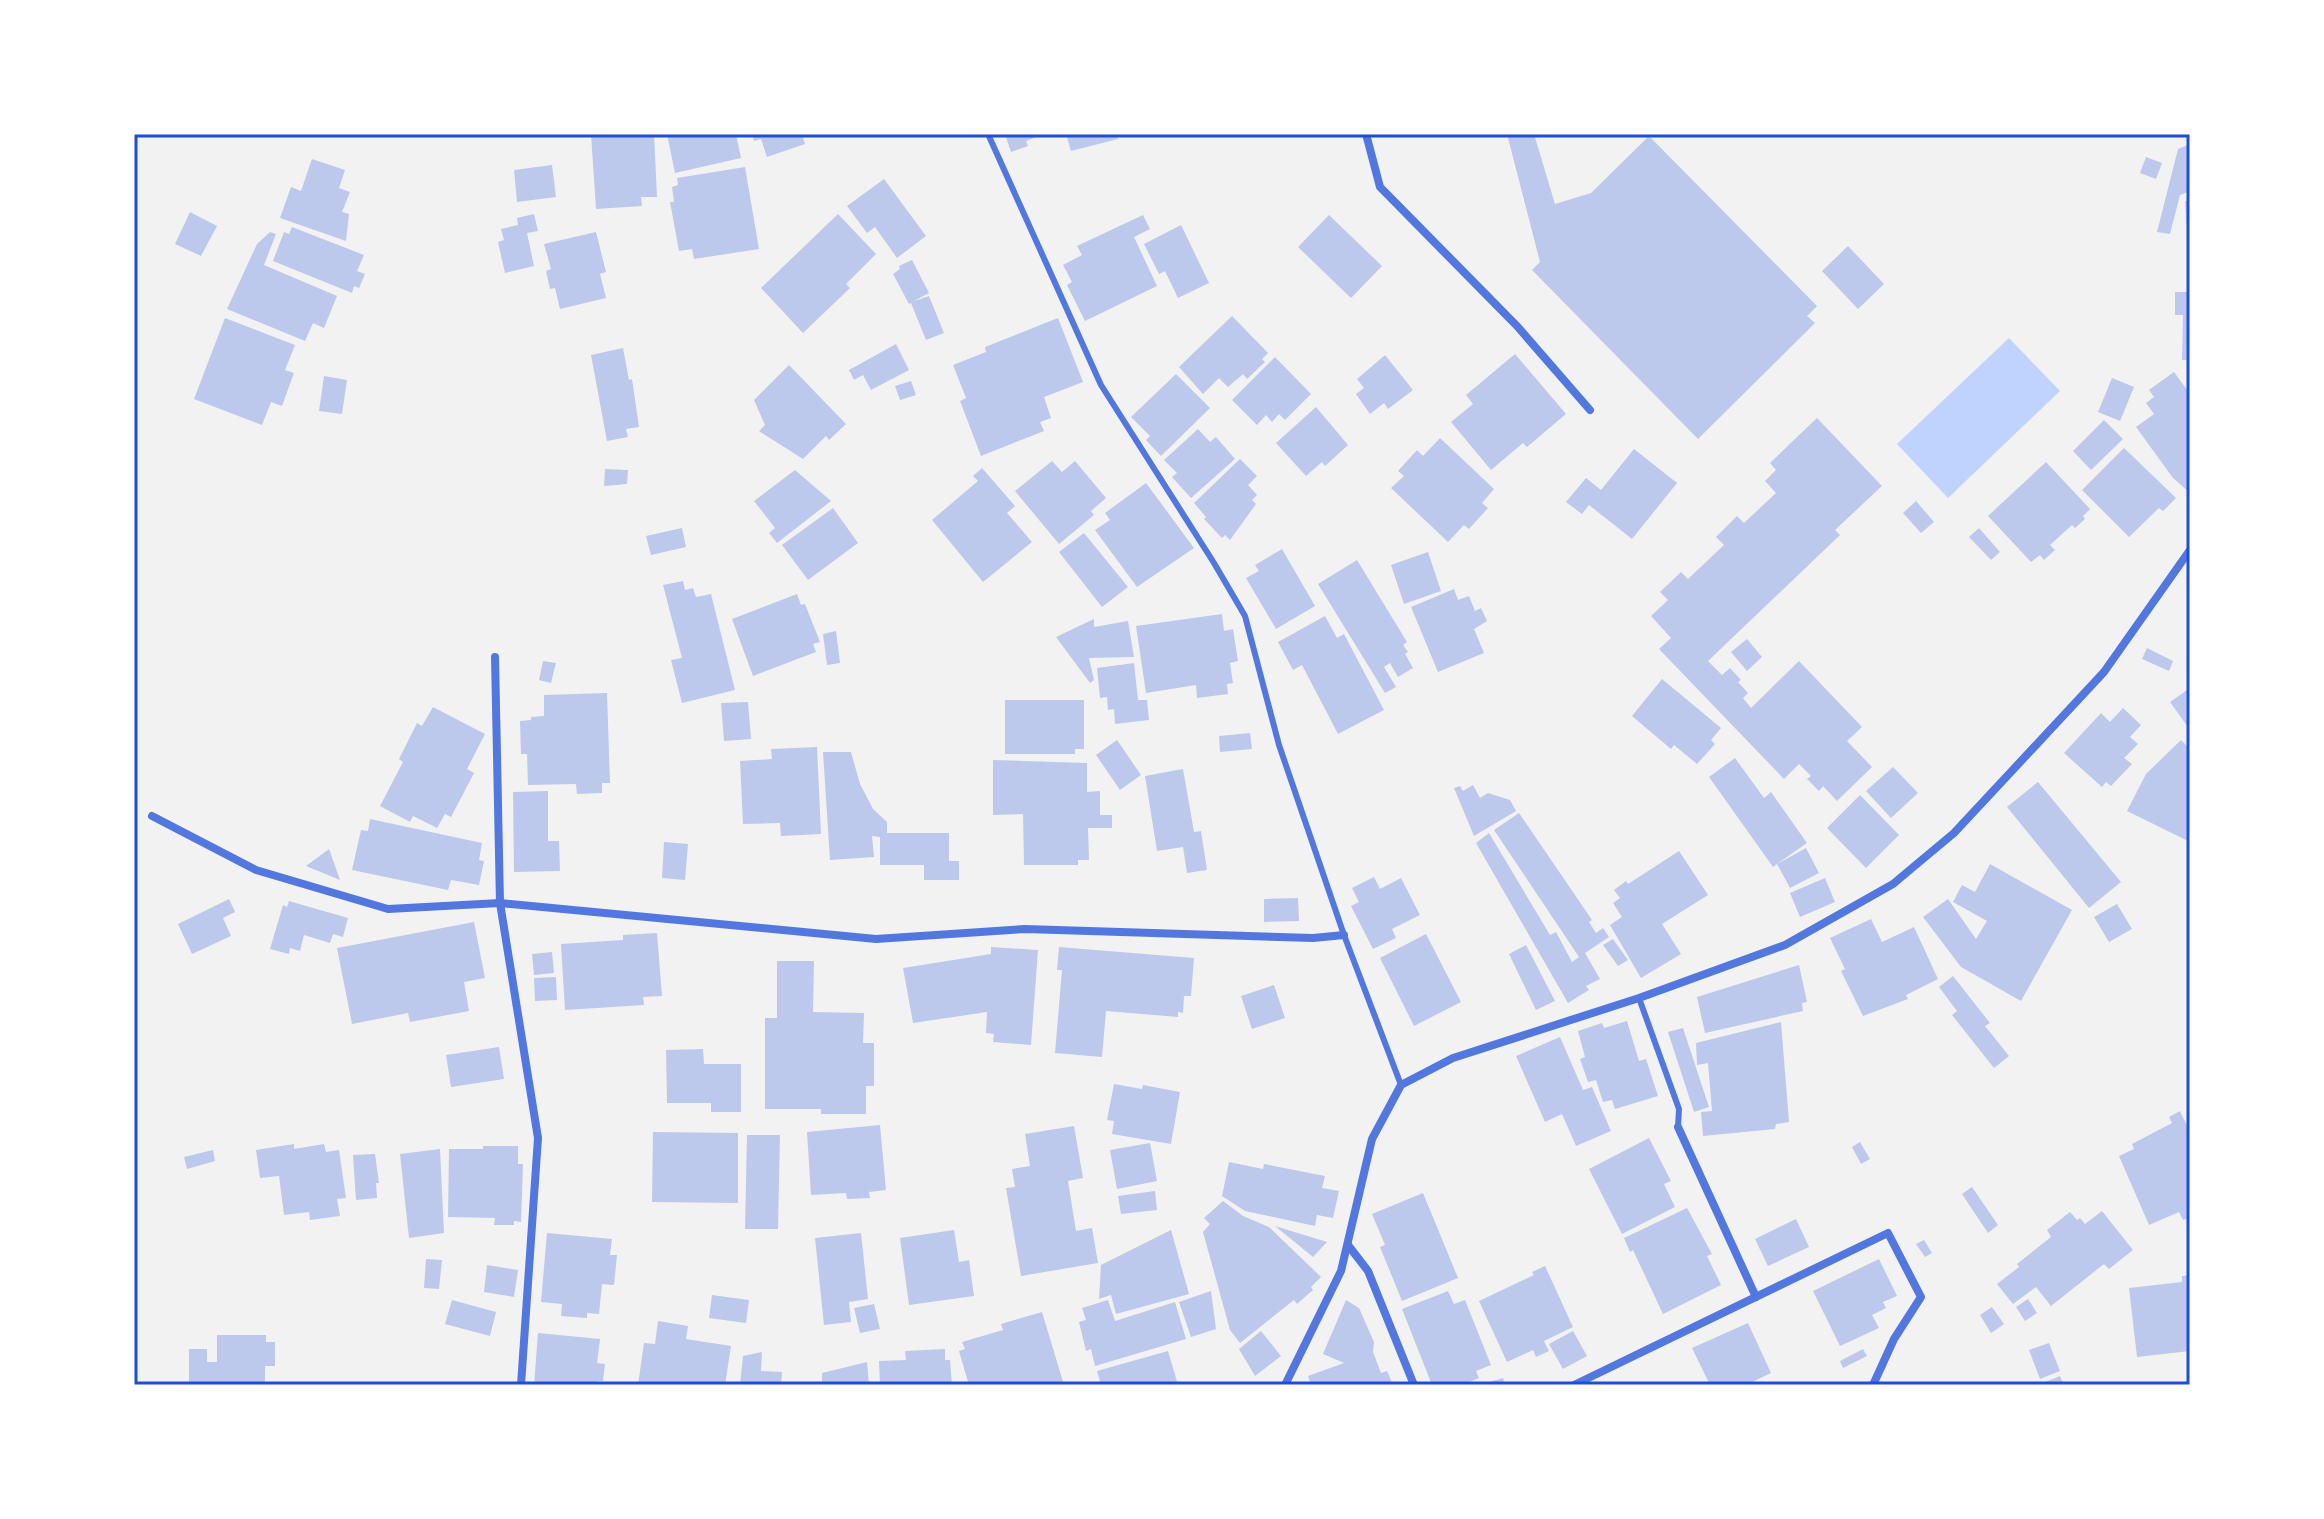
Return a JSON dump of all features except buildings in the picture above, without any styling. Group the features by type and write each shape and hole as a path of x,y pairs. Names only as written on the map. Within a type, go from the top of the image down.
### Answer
{"street":[{"path":"1366,134 1380,187 1517,326 1590,410"},
{"path":"1285,1385 1341,1271 1372,1139 1401,1085 1453,1058 1639,998 1785,945 1893,884 1954,833 2104,672 2190,550"},
{"path":"495,657 500,903 538,1138 521,1385"},
{"path":"152,816 256,870 388,909 500,903 876,939 1025,929 1313,938 1344,935"},
{"path":"1678,1127 1756,1297"},
{"path":"1574,1385 1888,1233 1921,1297 1894,1339 1873,1385"},
{"path":"1348,1245 1368,1271 1414,1385"}],"lane":[{"path":"988,134 1101,385 1245,616 1279,745 1344,935 1401,1085"},
{"path":"1639,998 1679,1109 1678,1127"}],"water":[{"path":"2009,338 2060,391 1948,498 1897,444"}]}
